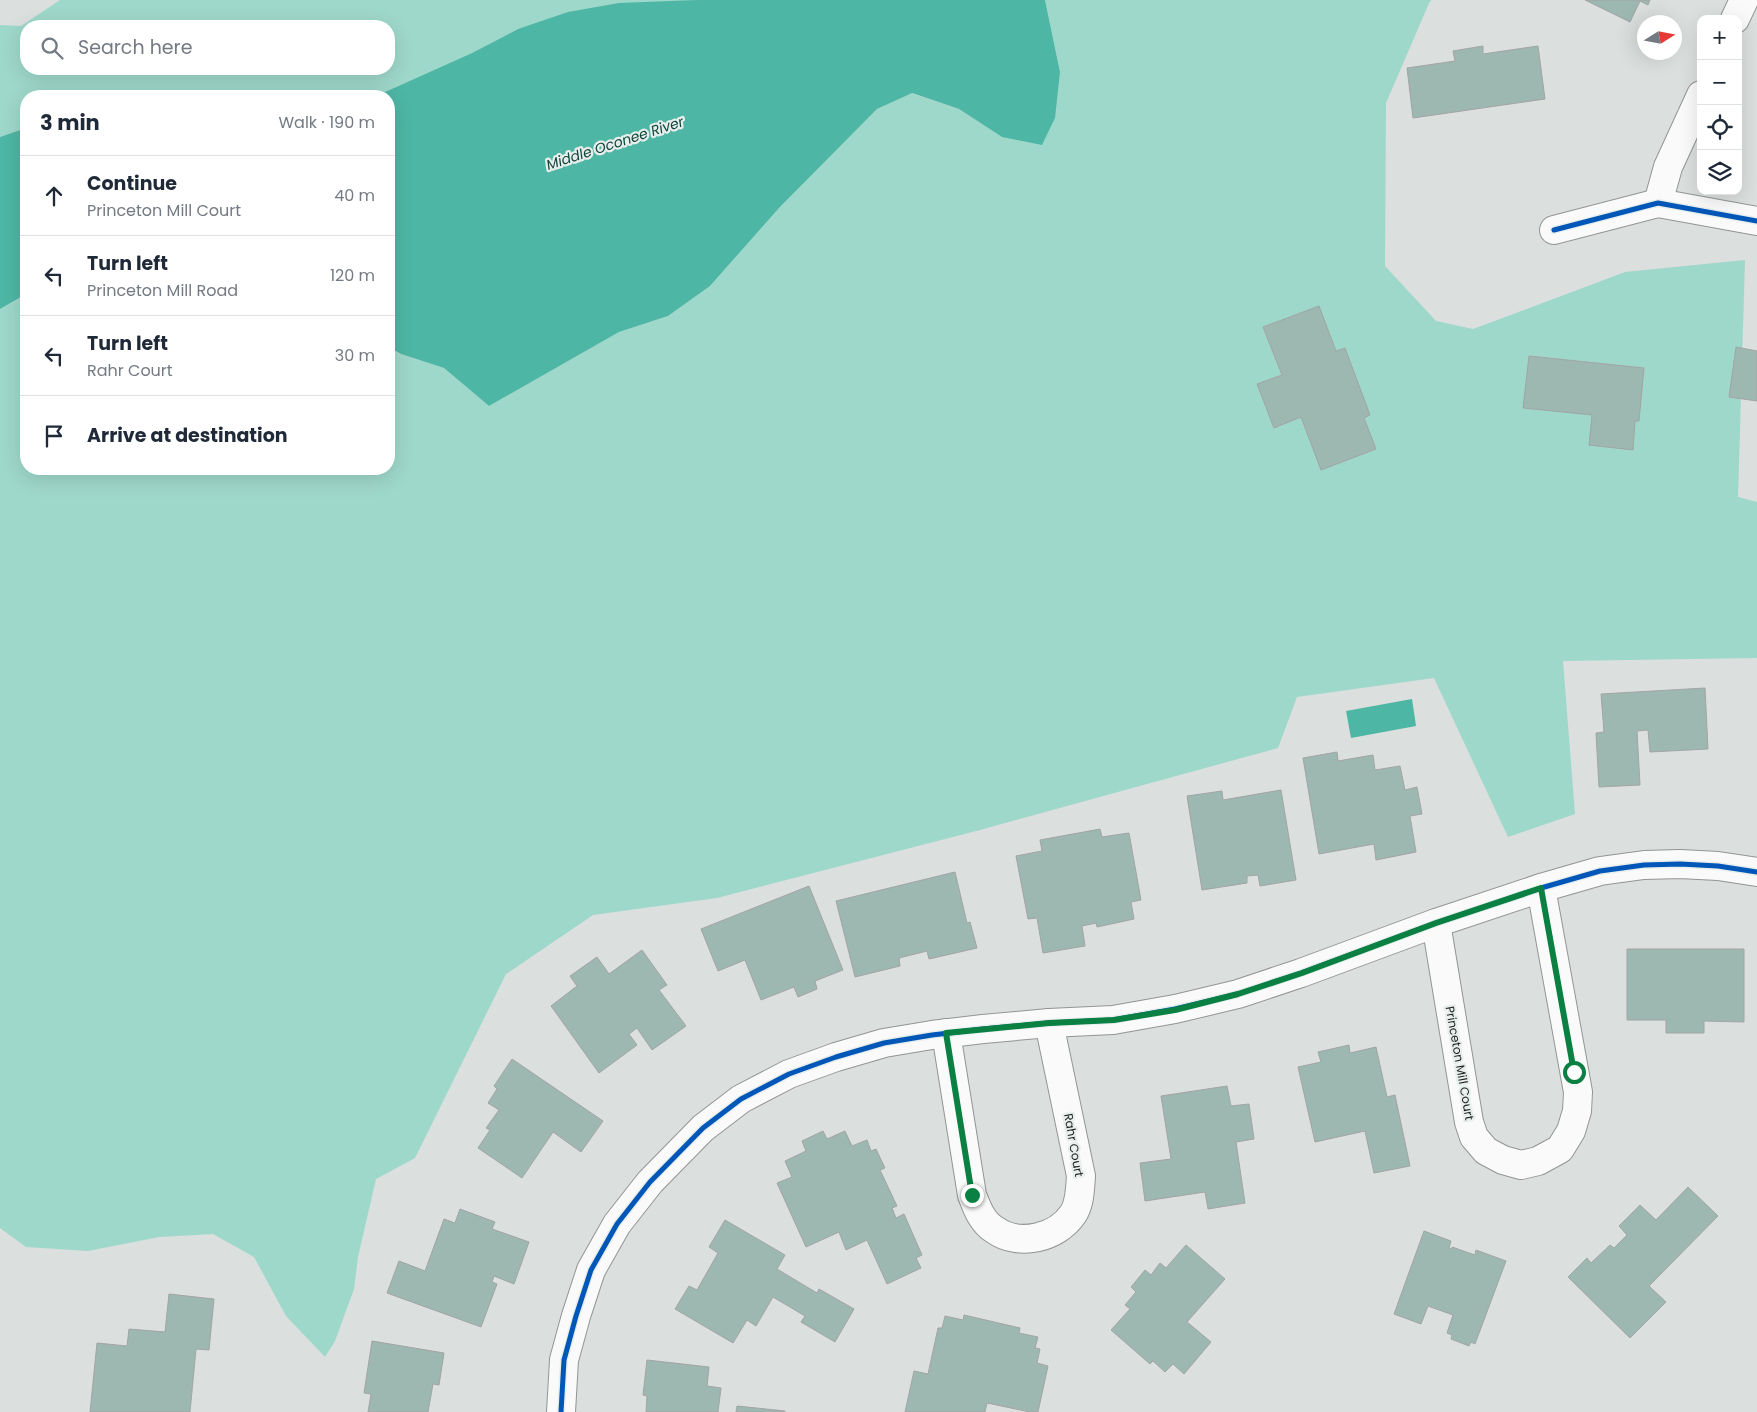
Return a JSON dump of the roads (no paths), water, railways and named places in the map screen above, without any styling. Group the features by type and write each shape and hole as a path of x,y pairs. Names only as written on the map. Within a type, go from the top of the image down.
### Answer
{"street":[{"path":"1737,15 1744,0"},
{"path":"1658,203 1668,167 1697,104"},
{"path":"1554,230 1658,203 1757,221"},
{"path":"561,1412 564,1360 592,1270 617,1224 650,1182 703,1128 741,1099 789,1074 836,1057 884,1043 946,1033 1049,1023 1114,1020 1175,1010 1238,994 1302,973 1436,923 1541,888 1600,871 1644,865 1680,864 1718,866 1757,872"},
{"name":"Princeton Mill Court","path":"1436,923 1469,1122 1474,1137 1486,1151 1503,1160 1520,1165 1538,1160 1560,1148 1571,1131 1577,1111 1578,1092 1541,888"},
{"name":"Rahr Court","path":"946,1033 972,1195 979,1214 994,1230 1011,1237 1036,1238 1060,1227 1074,1213 1080,1194 1081,1176 1049,1023"}],"water":[{"name":"Middle Oconee River","path":"696,0 1045,0 1060,72 1055,118 1042,145 1002,137 959,109 912,93 877,109 779,208 710,286 668,316 619,332 489,406 444,368 395,350 395,90 389,90 472,53 518,29 568,12 619,3"},
{"path":"20,130 20,297 0,309 0,137"},
{"path":"1412,699 1416,726 1351,738 1346,711"}]}
